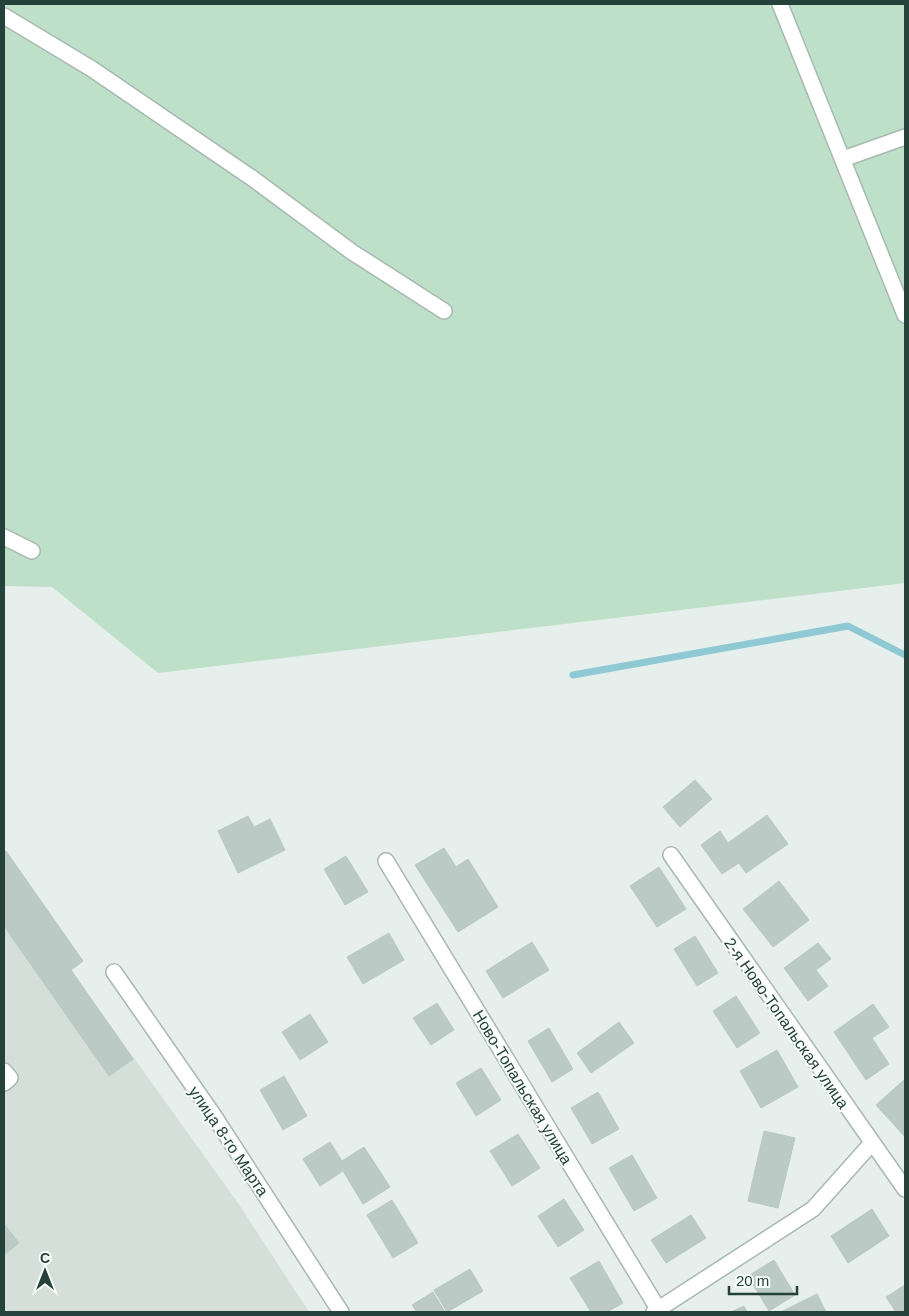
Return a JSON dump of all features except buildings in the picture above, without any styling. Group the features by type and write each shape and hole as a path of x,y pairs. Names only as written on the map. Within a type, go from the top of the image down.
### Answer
{"street":[{"path":"780,4 905,315"},
{"path":"4,16 92,69 252,178 352,252 444,311"},
{"path":"842,159 905,137"},
{"path":"4,537 32,551"},
{"name":"2-я Ново-Топальская улица","path":"671,855 871,1144 905,1189"},
{"name":"Ново-Топальская улица","path":"386,861 658,1311"},
{"name":"улица 8-го Марта","path":"114,972 214,1116 341,1312"},
{"path":"4,1071 10,1078 4,1083"},
{"path":"658,1311 813,1209 871,1144"}],"shaded area":[{"path":"4,877 238,1203 309,1312 4,1312"}],"green space":[{"path":"4,4 905,4 905,583 158,673 52,587 4,586"}],"waterway":[{"path":"573,675 848,626 905,655"}]}
